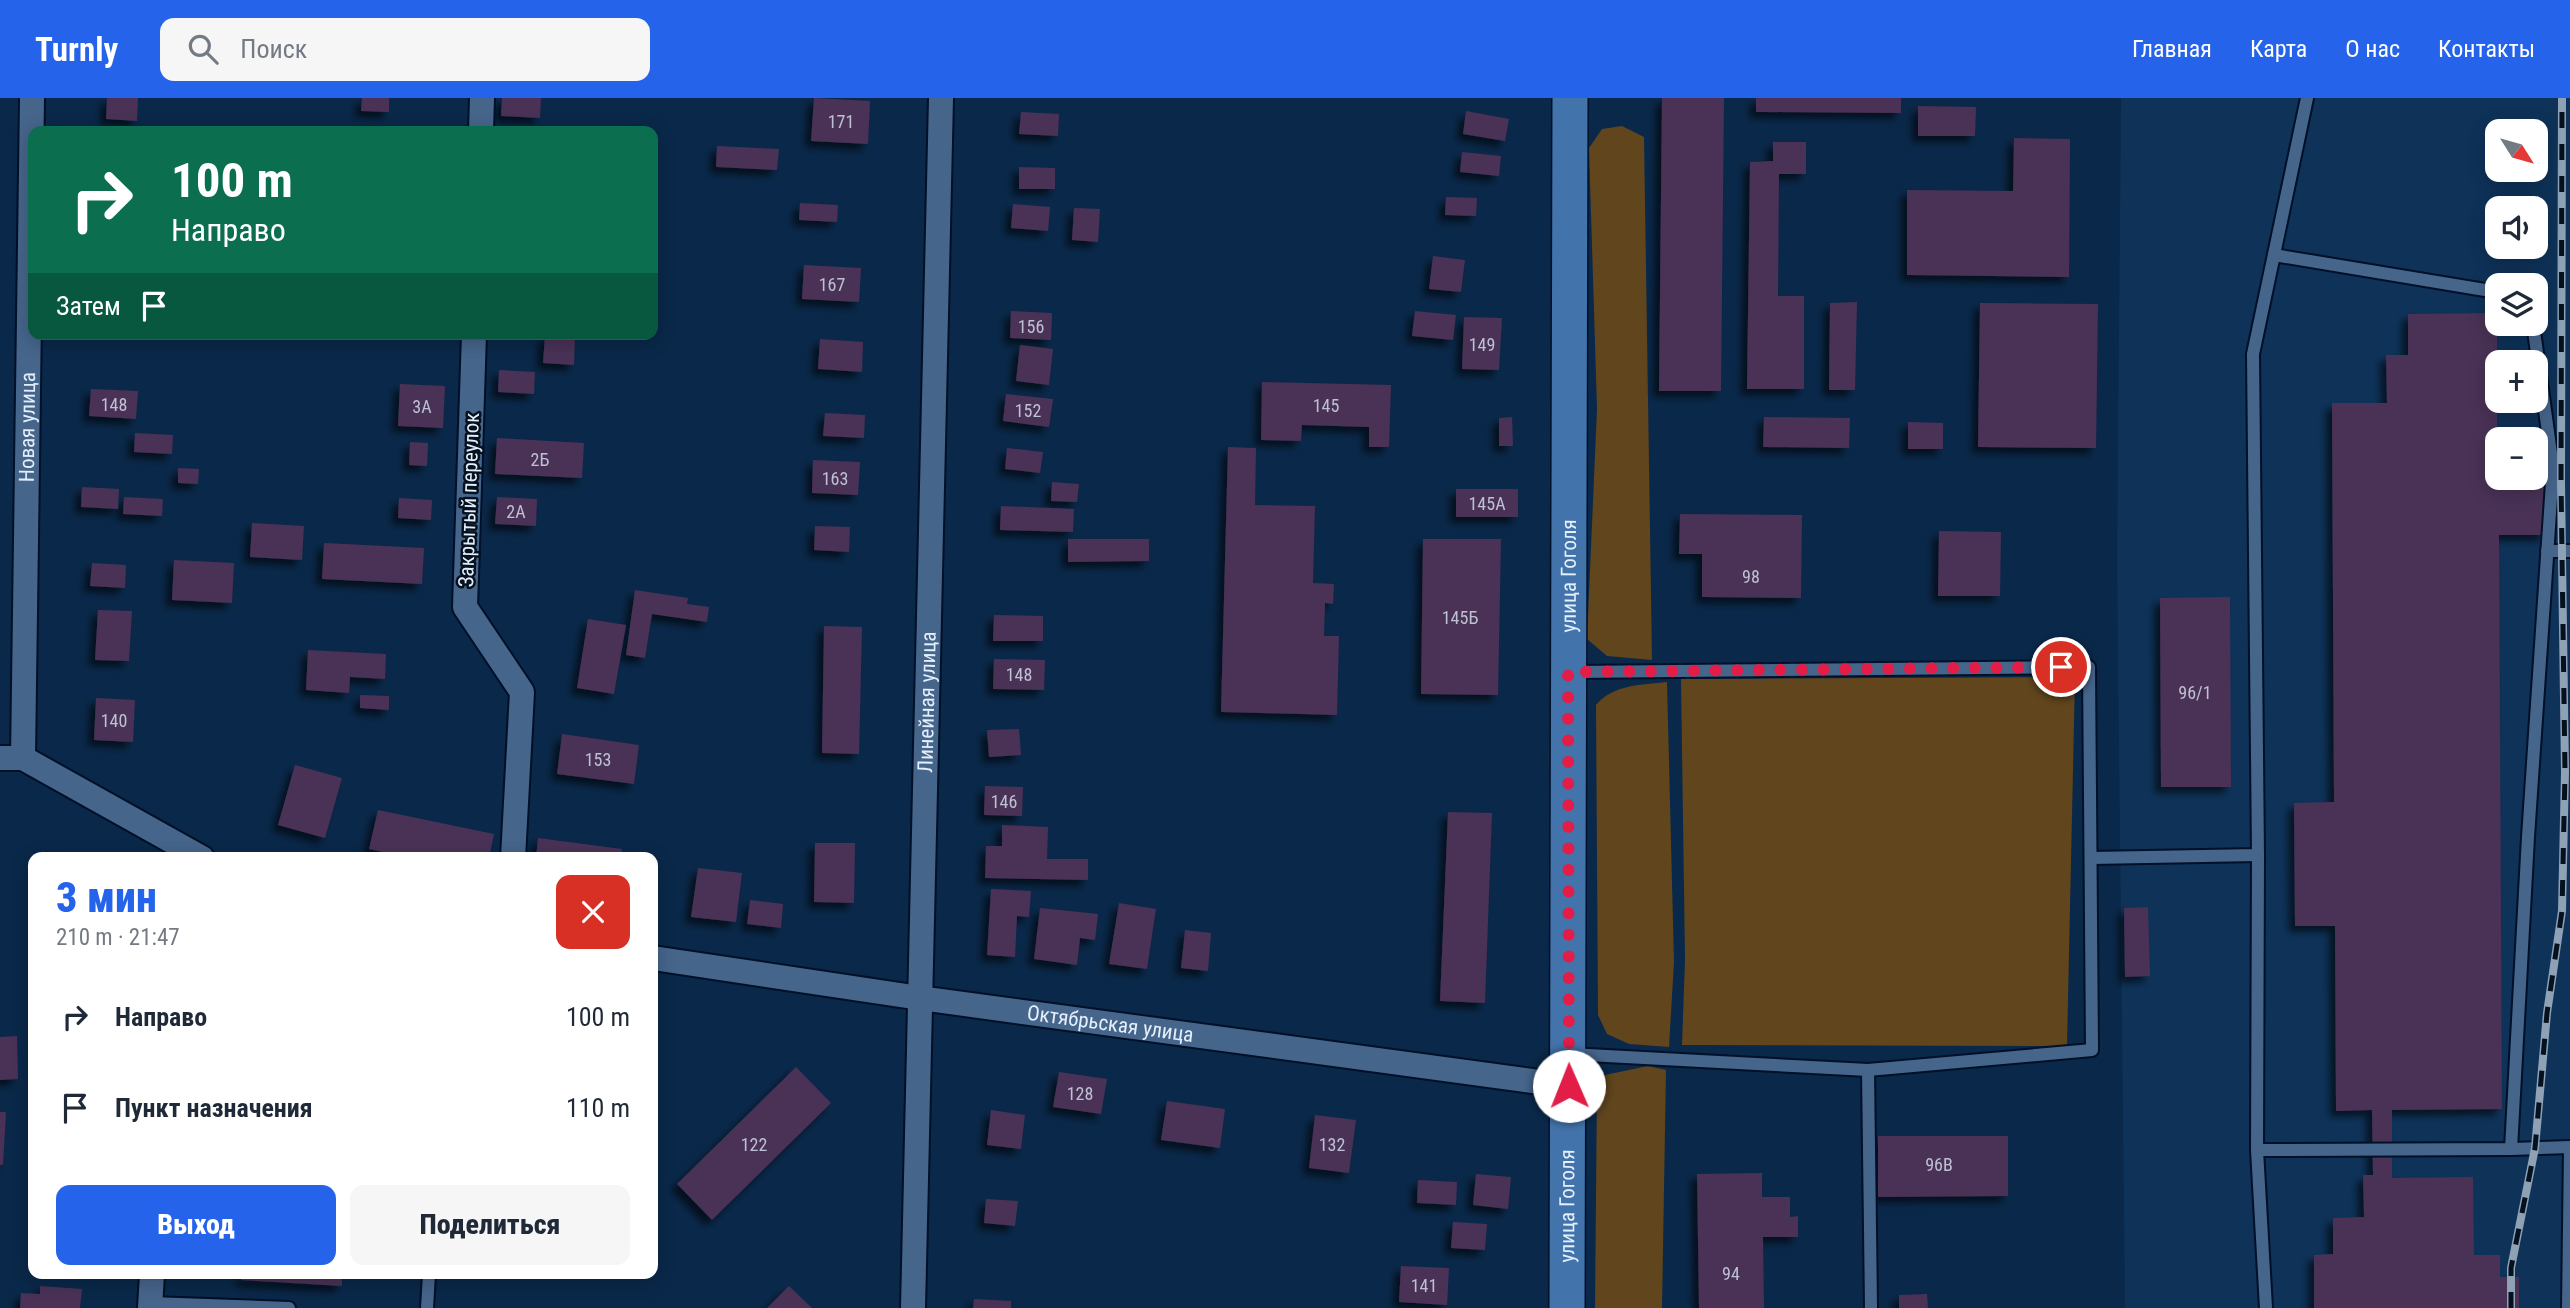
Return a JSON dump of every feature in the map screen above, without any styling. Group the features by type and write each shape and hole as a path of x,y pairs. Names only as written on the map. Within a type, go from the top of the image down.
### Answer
{"street":[{"name":"Новая улица","path":"31,126 32,98"},
{"path":"481,126 482,98"},
{"name":"Линейная улица","path":"913,1308 941,98"},
{"name":"улица Гоголя","path":"1567,1308 1570,98"},
{"name":"Новая улица","path":"11,758 28,224"},
{"name":"Закрытый переулок","path":"474,340 465,607 522,692 513,852"},
{"path":"11,758 176,851"},
{"name":"Октябрьская улица","path":"658,959 920,998 1569,1070"},
{"path":"150,1306 152,1279"}],"lane":[{"path":"2266,1308 2257,1150 2258,855 2253,354 2307,98"},
{"path":"2274,255 2485,290"},
{"path":"2511,1149 2553,468 2535,336"},
{"path":"2547,551 2570,551"},
{"path":"1568,672 2089,667 2092,1050 1868,1070 1569,1070"},
{"path":"2091,858 2258,855"},
{"path":"1868,1070 1871,1308"},
{"path":"2257,1150 2570,1148 2568,1308"},
{"path":"427,1308 429,1279"},
{"path":"150,1306 289,1308"}],"shaded area":[{"path":"2121,98 2570,98 2570,1308 2125,1308 2117,560"},
{"path":"1622,126 1644,137 1652,660 1607,656 1587,639 1597,409 1589,148 1602,129"},
{"path":"2075,677 2067,1046 1682,1045 1685,959 1681,679"},
{"path":"1667,682 1674,962 1669,1047 1629,1044 1607,1034 1598,1015 1596,705 1620,689"},
{"path":"1648,1066 1666,1070 1662,1308 1595,1308 1597,1086 1605,1075"}],"building":[{"path":"107,98 138,98 137,121 106,119"},
{"path":"362,98 389,98 389,112 361,111"},
{"path":"502,98 541,98 540,118 501,116"},
{"path":"814,98 870,101 868,144 811,141"},
{"path":"1662,98 1724,98 1721,391 1659,391"},
{"path":"1756,98 1901,98 1901,113 1756,112"},
{"path":"1918,106 1976,107 1975,136 1918,136"},
{"path":"1466,111 1509,119 1505,141 1463,134"},
{"path":"1021,112 1059,114 1058,136 1019,134"},
{"path":"2014,138 2070,139 2069,277 1907,275 1907,190 2013,191"},
{"path":"1773,142 1806,142 1806,174 1779,174 1778,296 1804,296 1804,389 1747,389 1750,162 1773,161"},
{"path":"717,146 779,149 777,170 716,167"},
{"path":"1462,152 1501,156 1499,176 1460,172"},
{"path":"1019,167 1055,168 1055,189 1019,189"},
{"path":"1446,197 1477,198 1476,216 1445,215"},
{"path":"800,203 838,205 837,222 799,220"},
{"path":"1013,204 1050,207 1048,231 1011,228"},
{"path":"1074,208 1100,209 1098,242 1072,240"},
{"path":"1433,256 1465,260 1461,292 1429,289"},
{"path":"804,265 861,268 859,302 802,299"},
{"path":"1857,302 1855,390 1829,390 1830,303"},
{"path":"1980,303 2098,304 2096,448 1978,447"},
{"path":"1011,311 1052,313 1051,340 1010,338"},
{"path":"1415,311 1456,315 1453,340 1412,336"},
{"path":"2485,313 2485,336 2497,336 2497,350 2485,350 2485,413 2497,413 2497,427 2485,427 2485,490 2545,490 2546,535 2499,535 2502,1109 2392,1110 2392,1178 2473,1177 2474,1255 2500,1255 2500,1277 2519,1277 2519,1308 2314,1308 2314,1255 2333,1254 2333,1218 2364,1217 2363,1175 2373,1175 2372,1110 2336,1111 2335,926 2295,926 2294,803 2334,802 2332,403 2387,403 2386,355 2408,355 2408,314"},
{"path":"1464,317 1502,318 1499,370 1462,369"},
{"path":"820,339 863,342 862,372 818,369"},
{"path":"545,340 575,340 574,365 543,363"},
{"path":"1020,345 1053,349 1049,385 1016,381"},
{"path":"499,370 535,372 534,394 498,392"},
{"path":"1262,382 1391,385 1389,447 1369,447 1369,427 1302,425 1301,441 1261,440"},
{"path":"400,384 445,386 443,428 398,426"},
{"path":"91,389 138,391 136,419 89,416"},
{"path":"1006,394 1053,399 1049,427 1003,421"},
{"path":"825,413 865,415 864,438 823,436"},
{"path":"1512,417 1513,446 1499,446 1499,418"},
{"path":"1764,417 1850,418 1849,448 1763,447"},
{"path":"1908,422 1943,423 1943,449 1908,449"},
{"path":"135,433 173,435 172,454 134,452"},
{"path":"497,438 584,443 582,478 495,474"},
{"path":"410,442 428,443 427,466 409,465"},
{"path":"1228,447 1256,448 1255,505 1315,506 1313,583 1334,584 1333,604 1325,603 1324,636 1339,636 1337,715 1221,712"},
{"path":"1007,448 1043,452 1040,473 1005,469"},
{"path":"813,460 860,462 858,495 812,493"},
{"path":"178,468 199,469 198,484 178,483"},
{"path":"1052,482 1079,484 1077,502 1051,501"},
{"path":"82,487 119,489 118,509 81,507"},
{"path":"1456,489 1518,489 1518,517 1456,517"},
{"path":"124,497 163,499 162,516 123,514"},
{"path":"497,497 537,499 536,526 495,524"},
{"path":"399,498 432,500 431,520 398,518"},
{"path":"1001,506 1074,509 1073,532 1000,530"},
{"path":"1680,514 1802,515 1801,598 1702,597 1702,554 1679,554"},
{"path":"252,523 304,526 302,560 250,557"},
{"path":"815,526 850,527 849,552 814,550"},
{"path":"1939,531 2001,532 2000,596 1938,596"},
{"path":"1068,539 1149,539 1149,561 1068,562"},
{"path":"1423,539 1501,539 1498,695 1421,694"},
{"path":"324,543 424,548 422,584 322,579"},
{"path":"174,560 234,563 232,603 172,600"},
{"path":"92,563 126,565 125,588 90,586"},
{"path":"635,590 688,598 687,604 709,607 707,622 652,614 645,658 626,655"},
{"path":"2230,597 2231,787 2161,787 2160,598"},
{"path":"98,610 132,611 129,661 95,660"},
{"path":"994,615 1043,616 1043,641 993,641"},
{"path":"588,619 626,625 614,694 577,688"},
{"path":"824,626 862,627 859,754 822,753"},
{"path":"308,650 386,654 385,679 350,677 349,693 306,690"},
{"path":"994,659 1045,660 1044,690 993,689"},
{"path":"360,695 389,696 389,710 360,708"},
{"path":"96,698 135,700 133,742 94,740"},
{"path":"1019,729 1021,755 989,757 987,730"},
{"path":"562,734 639,745 634,784 557,774"},
{"path":"295,765 342,778 325,838 278,825"},
{"path":"985,786 1023,787 1022,816 984,815"},
{"path":"378,810 494,834 490,852 383,852 369,849"},
{"path":"1448,812 1492,813 1485,1003 1440,1001"},
{"path":"1002,825 1048,827 1047,859 1088,859 1088,880 985,878 986,846 1002,846"},
{"path":"538,838 622,849 622,852 537,852"},
{"path":"815,843 855,843 854,903 814,902"},
{"path":"698,868 742,873 736,922 691,917"},
{"path":"991,889 1031,891 1029,917 1017,916 1015,957 987,955"},
{"path":"750,900 783,904 781,928 747,924"},
{"path":"1119,903 1156,909 1147,969 1109,964"},
{"path":"2148,907 2150,976 2125,977 2124,908"},
{"path":"1040,908 1098,914 1095,940 1080,938 1077,965 1034,959"},
{"path":"1185,930 1211,933 1208,971 1181,968"},
{"path":"17,1036 18,1079 0,1080 0,1037"},
{"path":"796,1067 831,1103 712,1220 677,1184"},
{"path":"1059,1072 1107,1079 1101,1114 1053,1107"},
{"path":"1167,1101 1225,1109 1220,1148 1161,1140"},
{"path":"991,1110 1025,1115 1021,1149 987,1145"},
{"path":"0,1112 6,1112 3,1165 0,1165"},
{"path":"1315,1115 1356,1120 1349,1173 1309,1168"},
{"path":"1878,1136 2008,1136 2008,1196 1878,1197"},
{"path":"1762,1173 1762,1197 1790,1197 1790,1217 1798,1216 1798,1237 1763,1237 1764,1308 1699,1308 1697,1174"},
{"path":"1476,1174 1511,1177 1508,1209 1473,1205"},
{"path":"1418,1180 1457,1182 1456,1205 1417,1203"},
{"path":"986,1199 1018,1201 1015,1226 984,1223"},
{"path":"1453,1222 1487,1224 1485,1250 1451,1248"},
{"path":"1401,1266 1449,1268 1447,1305 1399,1302"},
{"path":"342,1279 342,1286 241,1280"},
{"path":"40,1286 82,1289 80,1308 20,1308 21,1293 40,1294"},
{"path":"789,1286 812,1308 767,1308"},
{"path":"1927,1294 1928,1308 1899,1308 1899,1295"},
{"path":"974,1299 1011,1301 1011,1308 973,1308"}],"railway":[{"path":"2511,1308 2511,1268 2535,1148 2547,1013 2562,911 2565,772 2561,482 2562,98"}],"route":[{"path":"1569,1086 1568,672 2061,667"}]}
